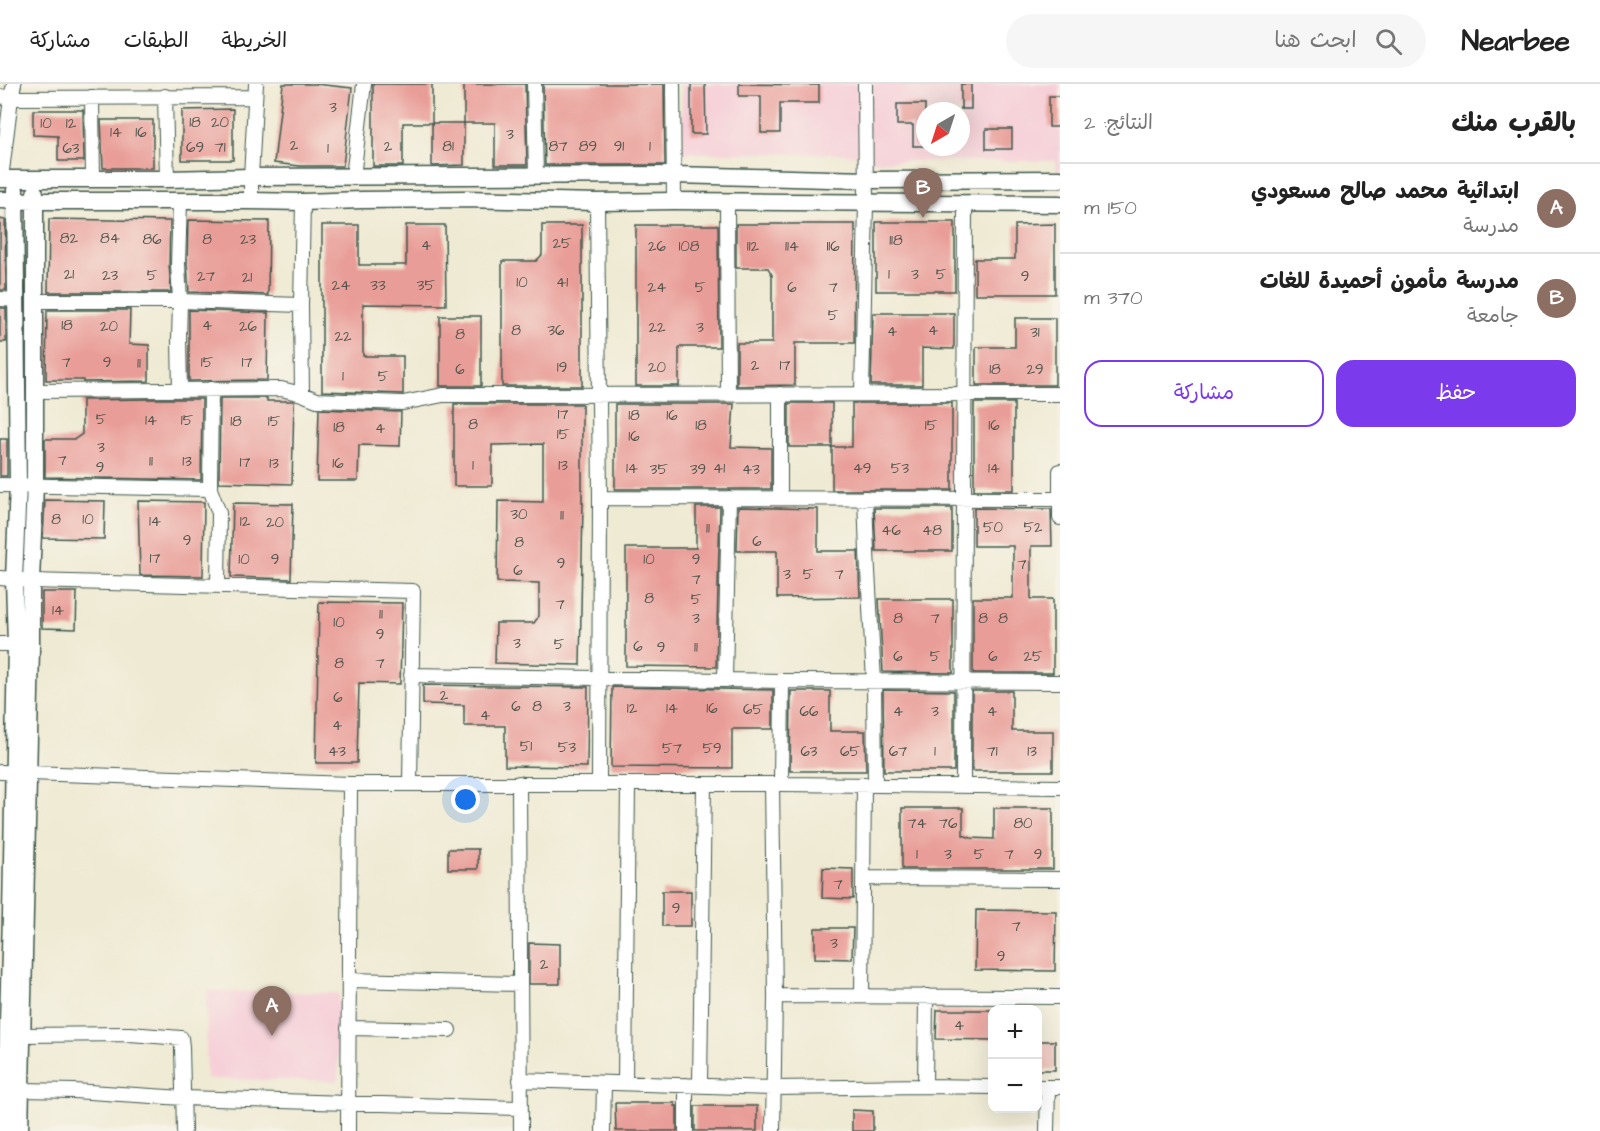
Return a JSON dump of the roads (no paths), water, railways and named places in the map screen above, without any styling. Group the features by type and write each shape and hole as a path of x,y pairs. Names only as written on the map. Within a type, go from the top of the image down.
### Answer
{"street":[{"path":"353,177 363,84"},
{"path":"534,84 536,176"},
{"path":"673,84 674,201"},
{"path":"862,394 866,203 865,84"},
{"path":"20,1131 12,1103 10,1041 14,772 7,578 18,485 8,299 5,179 8,92 92,97 165,96 255,90 250,177 251,201"},
{"path":"165,96 167,179"},
{"path":"92,97 93,180"},
{"path":"5,179 674,175 866,180 1060,179"},
{"path":"14,772 32,648 35,485 35,180"},
{"path":"7,200 303,202 465,199 597,202 1060,204"},
{"path":"727,201 728,394"},
{"path":"180,202 178,264 180,390"},
{"path":"302,394 303,202"},
{"path":"597,202 600,498 599,783"},
{"path":"963,785 965,203"},
{"path":"36,301 180,301 302,305"},
{"path":"211,389 210,489 219,513 218,585"},
{"path":"35,391 281,389 317,399 403,403 443,395 1060,394"},
{"path":"780,394 780,498"},
{"path":"1060,471 1060,518"},
{"path":"0,485 210,489"},
{"path":"600,498 1060,499"},
{"path":"725,679 729,498"},
{"path":"862,996 863,878 874,681 865,498"},
{"path":"7,578 190,586 412,591 410,783"},
{"path":"411,675 782,681 1060,682"},
{"path":"773,1131 777,784 782,681"},
{"path":"14,772 350,784 869,784 1060,787"},
{"path":"519,783 521,1131"},
{"path":"348,1131 350,784"},
{"path":"626,1083 628,784"},
{"path":"686,1131 693,1085 704,784"},
{"path":"863,878 1060,879"},
{"path":"348,980 520,984"},
{"path":"775,996 1060,997"},
{"path":"925,1086 926,996"},
{"path":"348,1028 449,1030"},
{"path":"10,1041 130,1035 181,1038 184,1131"},
{"path":"4,1131 12,1103 10,1041"},
{"path":"520,1080 774,1088 988,1087"},
{"path":"603,1131 604,1083"},
{"path":"1047,1131 1049,1087"},
{"path":"12,1103 74,1091 183,1098 520,1108"}],"place":[{"name":"مدرسة مأمون أحميدة للغات","path":"923,218"},
{"name":"ابتدائية محمد صالح مسعودي","path":"272,1036"}]}
